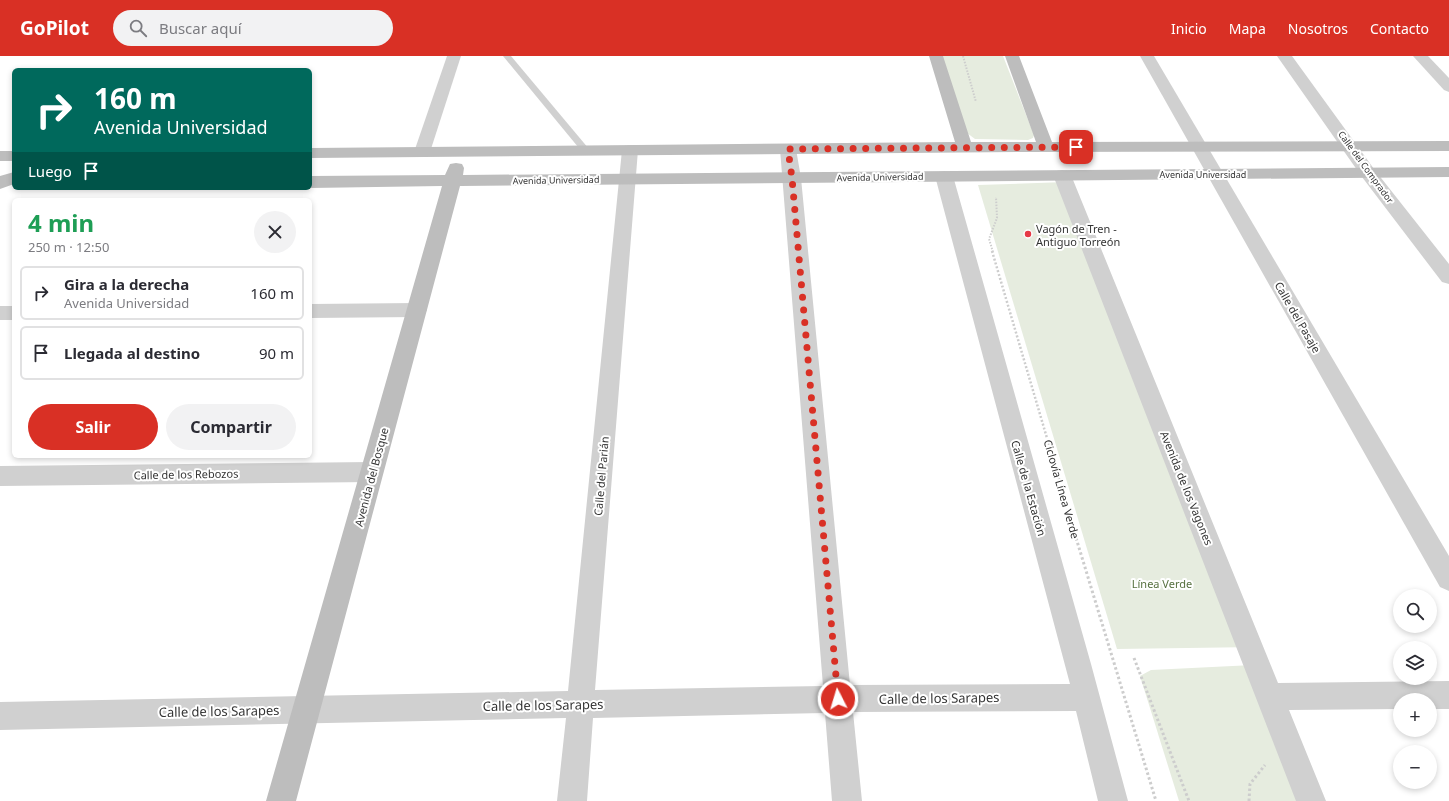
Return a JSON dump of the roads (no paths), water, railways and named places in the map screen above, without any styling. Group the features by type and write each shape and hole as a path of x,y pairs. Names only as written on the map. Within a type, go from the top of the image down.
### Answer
{"main road":[{"path":"936,56 965,148"},
{"path":"1012,56 1046,147"},
{"path":"312,153 1046,147 1449,146"},
{"name":"Avenida del Bosque","path":"281,801 460,152"},
{"path":"0,156 12,156"},
{"name":"Avenida Universidad","path":"312,182 1449,172"},
{"path":"0,184 12,178"},
{"path":"0,184 12,184"}],"street":[{"path":"422,152 454,56"},
{"name":"Calle del Pasaje","path":"1147,56 1449,579"},
{"name":"Calle del Comprador","path":"1284,56 1368,173 1449,277"},
{"path":"1420,56 1449,87"},
{"path":"788,149 792,178 847,801"},
{"name":"Calle del Parián","path":"572,801 629,179 630,150"},
{"name":"Avenida de los Vagones","path":"1062,175 1311,801"},
{"name":"Calle de la Estación","path":"944,176 1086,696 1113,801"},
{"path":"312,311 417,310"},
{"path":"0,313 12,313"},
{"name":"Calle de los Rebozos","path":"0,476 372,472"},
{"path":"1270,697 1449,695"},
{"name":"Calle de los Sarapes","path":"0,716 838,699 1086,696"}],"lane":[{"path":"507,56 586,151"}],"place":[{"name":"Vagón de Tren - Antiguo Torreón","path":"1028,234"}],"park label":[{"name":"Línea Verde","path":"1162,583"}]}
